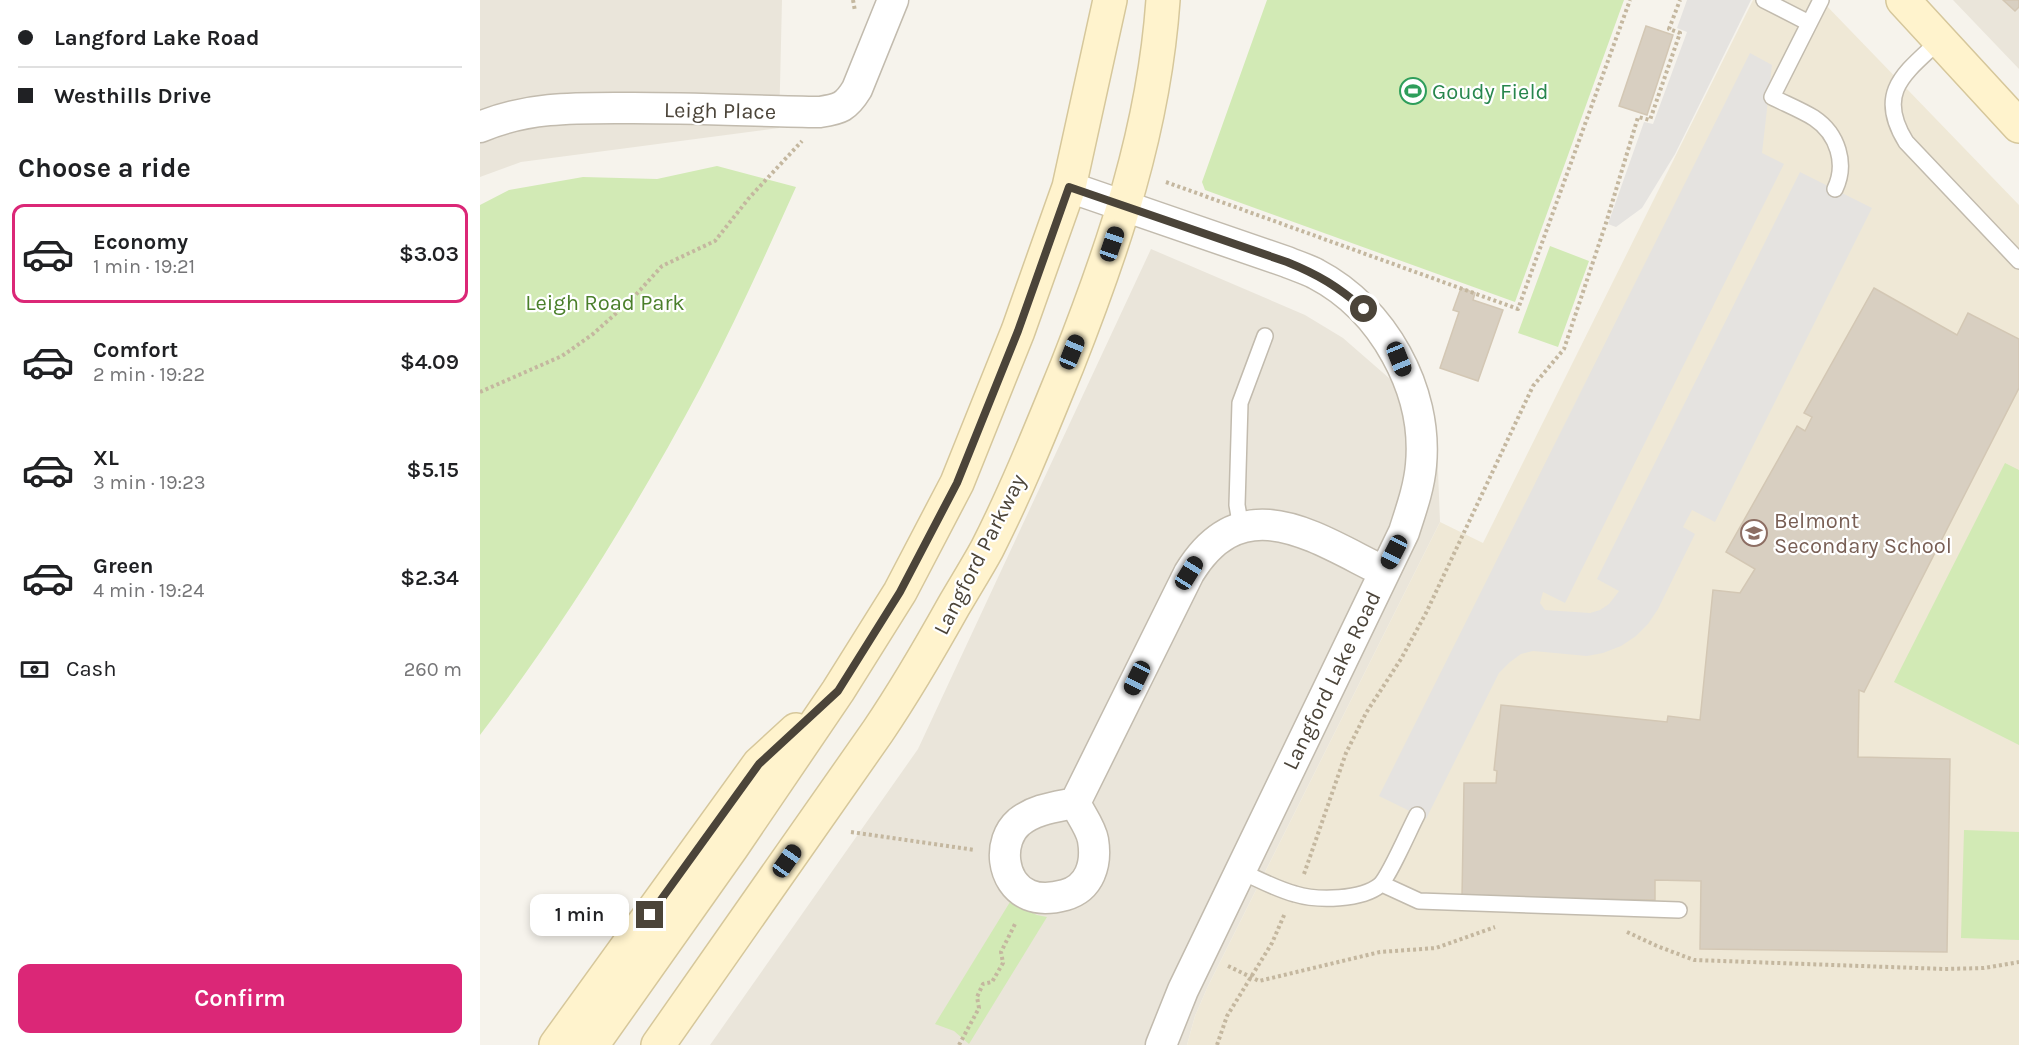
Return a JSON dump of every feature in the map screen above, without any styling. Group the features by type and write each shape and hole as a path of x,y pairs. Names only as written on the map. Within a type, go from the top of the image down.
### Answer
{"main road":[{"path":"592,1045 732,847 838,691 900,592 957,483 1018,331 1069,187 1110,0"},
{"name":"Langford Parkway","path":"658,1045 878,731 910,682 987,549 1051,405 1089,309 1125,206 1136,167 1152,88 1163,0"},
{"path":"1903,0 2019,126"},
{"path":"556,1045 759,764 838,691"}],"street":[{"name":"Leigh Place","path":"480,127 521,112 566,108 689,108 820,112 836,110 849,102 856,89 893,0"},
{"name":"Langford Lake Road","path":"1069,187 1287,262 1317,274 1342,291 1364,309 1383,332 1399,359 1412,391 1420,426 1421,464 1415,499 1404,532 1383,571 1183,990 1161,1045"},
{"path":"1075,803 1189,573 1198,558 1210,545 1222,536 1241,528 1260,525 1294,528 1383,571"}],"lane":[{"path":"1764,0 1809,23"},
{"path":"1821,0 1772,97 1816,119 1832,137 1840,153 1841,169 1835,189"},
{"path":"1940,40 1905,73 1895,91 1892,110 1897,128 1906,142 2019,261"},
{"path":"1241,528 1237,505 1240,403 1265,336"},
{"path":"1240,871 1272,886 1304,896 1348,898 1366,894 1382,884 1417,815"},
{"path":"1382,884 1419,901 1679,910"}],"path":[{"path":"1166,182 1518,309 1630,0"},
{"path":"1303,876 1346,753 1366,713 1401,659 1426,613 1533,386 1564,349 1638,117 1650,120 1680,33 1669,29 1680,0"},
{"path":"480,392 562,356 593,334 631,300 662,266 716,241 749,198 808,134 820,112"},
{"path":"850,832 980,851"},
{"path":"1217,1045 1227,1016 1272,944 1285,913"},
{"path":"1220,962 1259,981 1380,952 1436,948 1503,925"},
{"path":"1618,928 1694,960 1945,969 1984,968 2019,962"},
{"path":"959,1045 979,1008 977,997 983,984 992,982 1003,963 1000,952 1011,931"}],"shaded area":[{"path":"480,0 782,0 779,128 521,162 480,177"},
{"path":"1687,0 1751,0 1675,154 1642,208 1616,227 1608,224 1644,122 1653,124 1687,32 1677,28"},
{"name":"Belmont Secondary School","path":"1753,0 1821,0 2019,205 2019,1045 1187,1045 1195,1016 1208,986 1440,522 1483,543"},
{"path":"1953,0 2019,0 2019,69"},
{"path":"1750,53 1772,65 1762,153 1784,164 1565,603 1543,592 1540,603 1545,610 1590,613 1609,604 1619,591 1597,579 1800,172 1872,208 1715,522 1692,510 1683,527 1695,534 1658,609 1648,624 1621,646 1603,653 1587,656 1533,651 1521,654 1510,662 1499,673 1426,819 1379,796"},
{"path":"1151,249 1305,315 1343,338 1436,419 1440,522 1208,986 1195,1016 1187,1045 710,1045 918,749"}],"green space":[{"name":"Goudy Field","path":"1267,0 1624,0 1515,302 1205,190 1202,182"},
{"name":"Leigh Road Park","path":"717,166 796,187 715,361 652,476 570,608 480,735 480,205 509,190 583,177 657,179"},
{"path":"1550,246 1589,261 1558,347 1518,333"},
{"path":"2005,463 2019,470 2019,745 1894,682"},
{"path":"1964,830 2019,832 2019,940 1961,938"},
{"path":"1010,902 1037,915 1047,917 969,1044 954,1031 935,1024"}],"building":[{"path":"2003,0 2019,0 2019,7 2015,11"},
{"path":"1646,26 1673,35 1647,115 1619,106"},
{"path":"1461,288 1475,293 1473,300 1503,310 1478,381 1440,368 1459,312 1453,310"},
{"path":"1874,288 1957,335 1968,313 2019,339 2019,388 1864,692 1859,690 1858,757 1950,759 1947,952 1700,949 1701,881 1655,880 1655,900 1462,897 1464,783 1496,783 1497,771 1494,770 1501,705 1667,722 1668,716 1700,720 1713,590 1740,593 1755,569 1726,552 1797,426 1805,431 1812,417 1804,413"}],"place":[{"name":"Goudy Field","path":"1413,91"},
{"name":"Belmont Secondary School","path":"1754,533"}],"route":[{"path":"650,915 759,764 838,691 900,592 957,483 1018,331 1069,187 1317,274 1364,309"}]}
